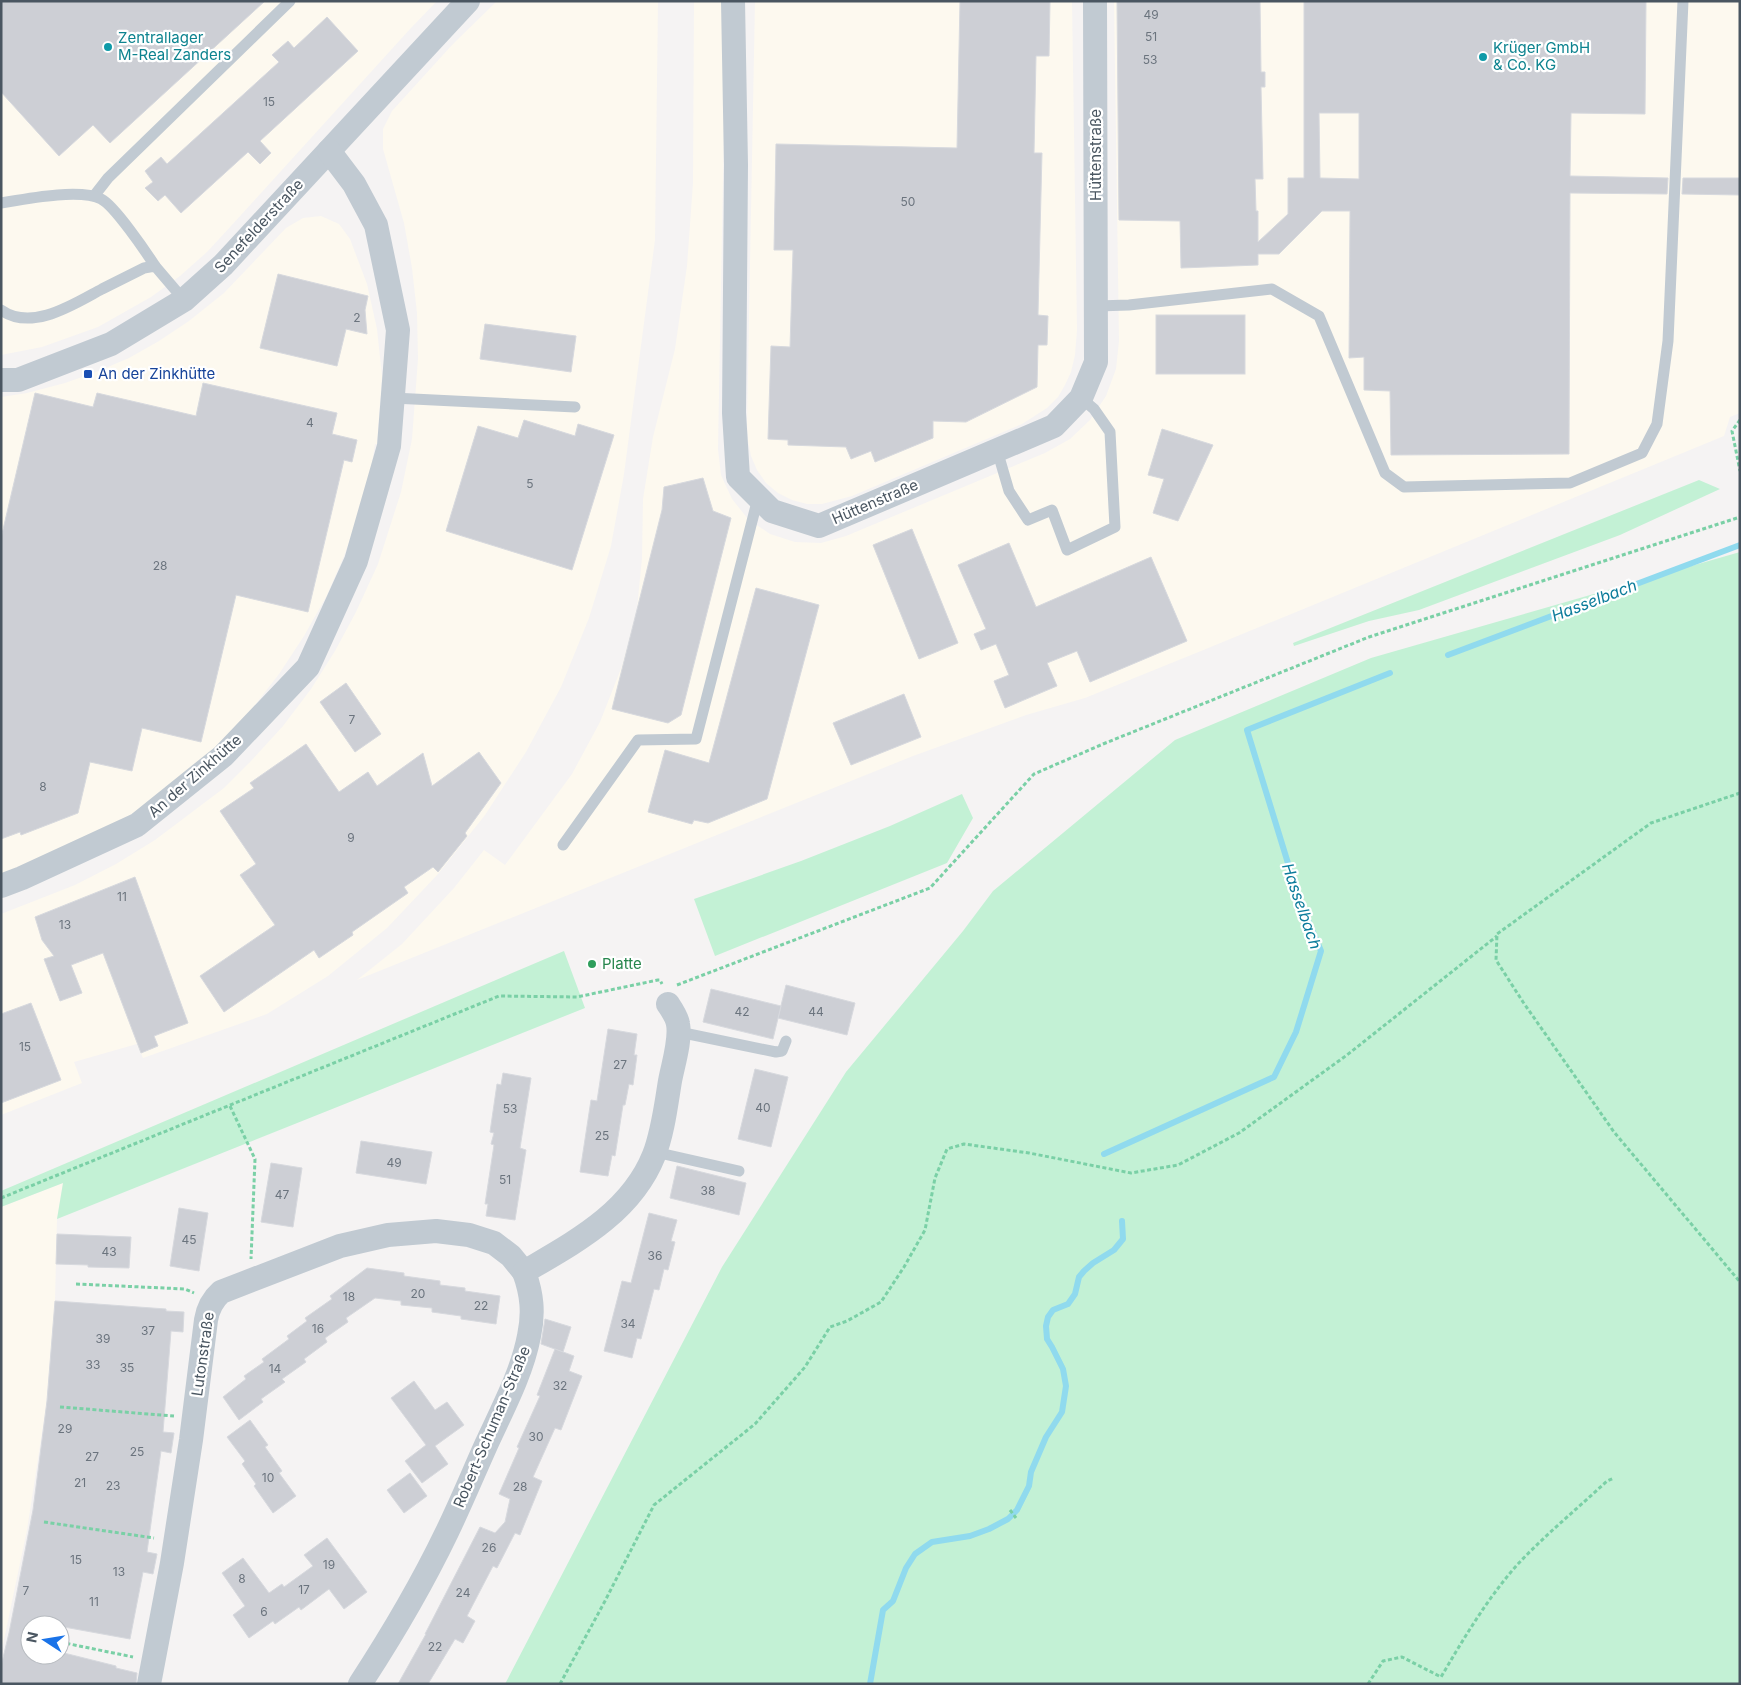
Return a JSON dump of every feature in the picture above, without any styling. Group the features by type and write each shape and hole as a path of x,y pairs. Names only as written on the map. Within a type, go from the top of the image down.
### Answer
{"street":[{"name":"Senefelderstraße","path":"1,380 18,380 111,344 184,300 224,265 468,1"},
{"name":"Hüttenstraße","path":"733,1 736,165 734,413 738,477 772,511 819,526 1054,426 1081,398 1096,362 1095,1"},
{"name":"An der Zinkhütte","path":"1,886 138,825 223,756 308,667 356,560 389,446 398,330 376,224 354,184 329,151"},
{"path":"524,1272 579,1238 615,1212 642,1180 655,1152 663,1121 679,1032 669,994"},
{"name":"Lutonstraße","path":"151,1673 176,1541 207,1311 212,1301 221,1292 347,1244 388,1236 436,1230 470,1235 494,1244 510,1256 524,1272"},
{"name":"Robert-Schuman-Straße","path":"360,1684 386,1644 447,1532 520,1367 527,1347 533,1310 524,1272"}],"lane":[{"path":"94,196 108,178 290,1"},
{"path":"1097,306 1129,305 1272,289 1319,316 1385,473 1404,487 1570,483 1642,453 1656,424 1668,341 1683,1"},
{"path":"1,203 51,195 94,196 109,204 155,266 184,300"},
{"path":"1,310 12,316 23,318 47,315 74,304 129,275 155,266"},
{"path":"393,398 575,406"},
{"path":"997,450 1009,491 1028,520 1052,510 1068,550 1115,526 1110,432 1094,409 1081,398"},
{"path":"563,845 638,740 696,739 758,498"},
{"path":"679,1032 776,1052 782,1051 786,1041"},
{"path":"655,1152 739,1171"}],"path":[{"path":"1740,420 1732,431 1740,471"},
{"path":"1,1198 99,1160 499,996 577,997 660,980 669,994 930,888 1034,774 1103,744 1369,637 1740,518"},
{"path":"560,1684 606,1601 654,1504 755,1424 806,1367 830,1327 847,1321 881,1302 925,1230 935,1178 946,1149 964,1144 1029,1153 1131,1173 1178,1165 1245,1128 1354,1050 1497,936 1497,934 1651,823 1740,793"},
{"path":"1497,936 1496,960 1614,1132 1740,1282"},
{"path":"230,1106 255,1159 250,1282"},
{"path":"76,1284 185,1288 212,1301"},
{"path":"60,1407 194,1417"},
{"path":"1368,1684 1383,1661 1402,1657 1442,1677 1480,1612 1517,1566 1561,1522 1607,1481 1614,1478"},
{"path":"1010,1510 1016,1518"},
{"path":"44,1522 176,1541"},
{"path":"70,1645 151,1673"}],"shaded area":[{"path":"1,1 437,1 207,252 180,276 151,297 98,327 42,347 1,355"},
{"path":"497,1 658,1 655,240 624,474 611,546 589,618 561,687 526,752 485,815 438,874 387,928 328,976 267,1014 143,1058 137,1044 74,1062 82,1083 1,1115 1,914 75,885 116,864 155,840 224,788 283,726 311,689 335,651 356,612 378,564 401,492 412,439 418,359 417,313 412,268 404,223 383,149 383,129 392,111 452,45"},
{"path":"694,1 724,1 725,69 718,449 721,475 732,499 748,519 770,534 795,542 821,543 846,536 1045,453 1070,439 1090,420 1106,396 1116,369 1119,341 1114,1 1740,1 1740,413 1730,417 1724,436 1201,651 1085,698 1026,715 913,756 357,980 402,944 454,888 484,850 505,865 572,774 600,722 622,666 637,609 642,558 643,499 653,437 675,349 687,266 693,183"},
{"path":"755,1 1072,1 1077,330 1075,355 1071,372 1065,385 1058,397 1047,408 1022,424 852,496 822,504 807,504 792,500 778,493 766,483 757,470 751,456 748,441"},
{"path":"321,216 339,224 350,239 367,284 377,329 382,376 377,444 375,444 371,469 359,513 344,556 326,597 304,636 279,674 251,710 220,744 143,807 104,831 1,877 1,397 27,393 65,383 129,358 189,321 224,293 286,228 303,218"},
{"path":"63,1183 57,1219 55,1301 46,1407 27,1530 1,1654 1,1207"}],"green space":[{"path":"1699,480 1720,489 1620,535 1419,610 1369,621 1294,646 1293,643"},
{"path":"1740,552 1740,1684 505,1684 722,1267 846,1072 963,931 993,891 1175,740 1371,658"},
{"path":"962,794 973,818 947,863 715,956 694,899 801,861 890,826"},
{"path":"564,951 585,1008 57,1219 63,1183 1,1207 1,1191"}],"building":[{"name":"Zentrallager M-Real Zanders","path":"1,1 265,1 110,143 93,125 59,156 1,92"},
{"path":"960,1 1050,1 1049,56 1036,56 1034,153 1042,153 1038,315 1048,316 1047,345 1038,345 1037,387 966,422 933,421 933,438 875,462 871,451 851,459 846,447 788,445 788,440 768,439 771,346 790,347 793,250 774,250 776,144 957,148"},
{"path":"1117,1 1260,1 1261,72 1265,72 1265,87 1261,87 1263,179 1255,179 1258,242 1288,214 1288,178 1304,178 1304,1 1646,1 1645,114 1571,113 1570,176 1668,178 1667,194 1570,193 1569,454 1391,455 1390,391 1364,390 1364,357 1349,358 1350,211 1322,211 1279,254 1258,254 1258,265 1181,268 1180,221 1119,220","holes":["1319,113 1359,113 1359,179 1320,178"]},
{"path":"327,17 358,51 260,141 271,153 260,164 248,152 181,213 165,195 158,201 145,188 153,182 145,171 161,157 167,164 279,62 272,55 288,41 294,48"},
{"path":"1683,178 1740,178 1740,195 1682,194"},
{"path":"278,274 368,296 365,310 367,334 346,329 337,366 260,348"},
{"path":"1156,315 1245,315 1245,374 1156,374"},
{"path":"485,324 576,336 571,372 480,359"},
{"path":"203,383 337,413 332,434 357,440 352,462 344,460 308,612 236,595 201,742 142,728 132,771 90,762 78,813 21,835 20,832 1,839 1,538 35,393 93,407 97,393 196,416"},
{"path":"524,420 575,436 578,424 614,435 572,570 446,531 478,426 518,438"},
{"path":"1162,429 1213,445 1178,521 1153,513 1164,479 1148,475"},
{"path":"703,478 713,511 731,518 681,715 668,723 612,709 662,510 664,487"},
{"path":"912,529 958,643 919,659 873,545"},
{"path":"1009,543 1036,607 1151,557 1187,641 1090,682 1077,651 1047,663 1057,686 1005,708 994,681 1009,675 996,644 981,650 974,634 986,629 958,565"},
{"path":"756,588 819,605 767,799 708,823 694,820 692,824 648,812 665,750 709,763"},
{"path":"346,683 381,734 355,752 320,702"},
{"path":"904,694 921,737 851,765 833,723"},
{"path":"306,744 339,792 368,772 377,786 423,753 432,786 479,752 501,783 465,833 467,836 438,872 433,867 404,887 408,893 352,932 353,935 319,958 314,950 224,1012 200,976 275,925 240,875 256,864 220,811 254,788 250,783"},
{"path":"135,877 188,1023 154,1036 158,1046 141,1053 103,953 71,965 82,993 60,1001 44,959 54,956 42,940 35,917"},
{"path":"786,985 855,1003 847,1035 778,1018"},
{"path":"711,989 781,1006 773,1039 703,1022"},
{"path":"31,1003 61,1080 1,1103 1,1014"},
{"path":"608,1029 637,1034 634,1055 637,1055 633,1085 629,1084 625,1105 623,1105 615,1156 612,1155 608,1176 580,1172 591,1100 597,1101"},
{"path":"755,1069 788,1077 771,1147 738,1139"},
{"path":"503,1073 531,1078 520,1148 526,1150 515,1220 486,1216 488,1204 485,1204 494,1145 491,1144 494,1133 490,1132 497,1084 501,1085"},
{"path":"361,1141 432,1152 426,1184 356,1173"},
{"path":"271,1163 302,1168 293,1227 261,1222"},
{"path":"677,1166 746,1183 739,1215 670,1198"},
{"path":"179,1208 208,1213 199,1271 170,1266"},
{"path":"649,1213 677,1220 671,1241 675,1242 668,1270 664,1269 659,1290 654,1289 641,1339 637,1338 632,1358 604,1351 622,1281 631,1283"},
{"path":"57,1234 131,1237 129,1268 56,1264"},
{"path":"367,1268 404,1273 404,1276 440,1281 440,1285 465,1288 465,1291 500,1296 496,1324 461,1319 461,1316 432,1312 432,1308 401,1305 401,1301 375,1298 346,1318 348,1322 325,1338 327,1342 304,1359 306,1362 282,1379 285,1382 261,1399 263,1402 239,1420 223,1397 246,1379 244,1376 264,1362 262,1359 289,1339 287,1336 307,1321 305,1318 332,1299 330,1296"},
{"path":"55,1301 184,1312 183,1332 171,1331 163,1432 174,1433 171,1453 161,1451 147,1552 157,1554 153,1574 143,1572 130,1639 70,1628 70,1615 20,1615 20,1665 70,1665 70,1654 137,1673 136,1684 1,1684 1,1666 33,1510 47,1401"},
{"path":"545,1319 571,1327 563,1352 541,1344"},
{"path":"555,1349 574,1356 569,1371 582,1376 561,1430 555,1428 533,1477 542,1481 520,1535 515,1533 497,1568 493,1566 467,1616 475,1621 463,1643 455,1639 428,1684 398,1684 426,1634 480,1527 495,1533 505,1522 510,1499 499,1494 519,1448 517,1447 540,1396 537,1395"},
{"path":"414,1381 435,1410 447,1402 464,1425 435,1446 448,1464 422,1483 405,1461 426,1445 391,1398"},
{"path":"250,1420 268,1445 265,1447 282,1471 279,1473 296,1496 273,1513 254,1486 256,1484 242,1464 245,1461 227,1437"},
{"path":"410,1473 427,1496 404,1513 387,1490"},
{"path":"327,1538 367,1592 344,1609 329,1589 301,1610 299,1607 275,1624 273,1621 249,1638 233,1615 245,1606 222,1573 243,1558 269,1593 282,1584 284,1587 313,1566 304,1555"}],"waterway":[{"name":"Hasselbach","path":"1448,655 1740,545"},
{"name":"Hasselbach","path":"1104,1154 1274,1077 1296,1032 1321,951 1299,899 1247,730 1390,673"},
{"name":"Hasselbach","path":"870,1684 883,1610 893,1601 906,1568 915,1554 932,1542 970,1536 989,1529 1008,1519 1017,1510 1029,1486 1031,1472 1046,1437 1062,1412 1066,1386 1063,1369 1047,1339 1046,1326 1048,1317 1053,1310 1068,1304 1075,1294 1079,1277 1084,1271 1114,1250 1123,1239 1122,1221"}],"place":[{"name":"Zentrallager M-Real Zanders","path":"108,47"},
{"name":"Krüger GmbH & Co. KG","path":"1483,57"},
{"name":"An der Zinkhütte","path":"88,374"},
{"name":"Platte","path":"592,964"}]}
